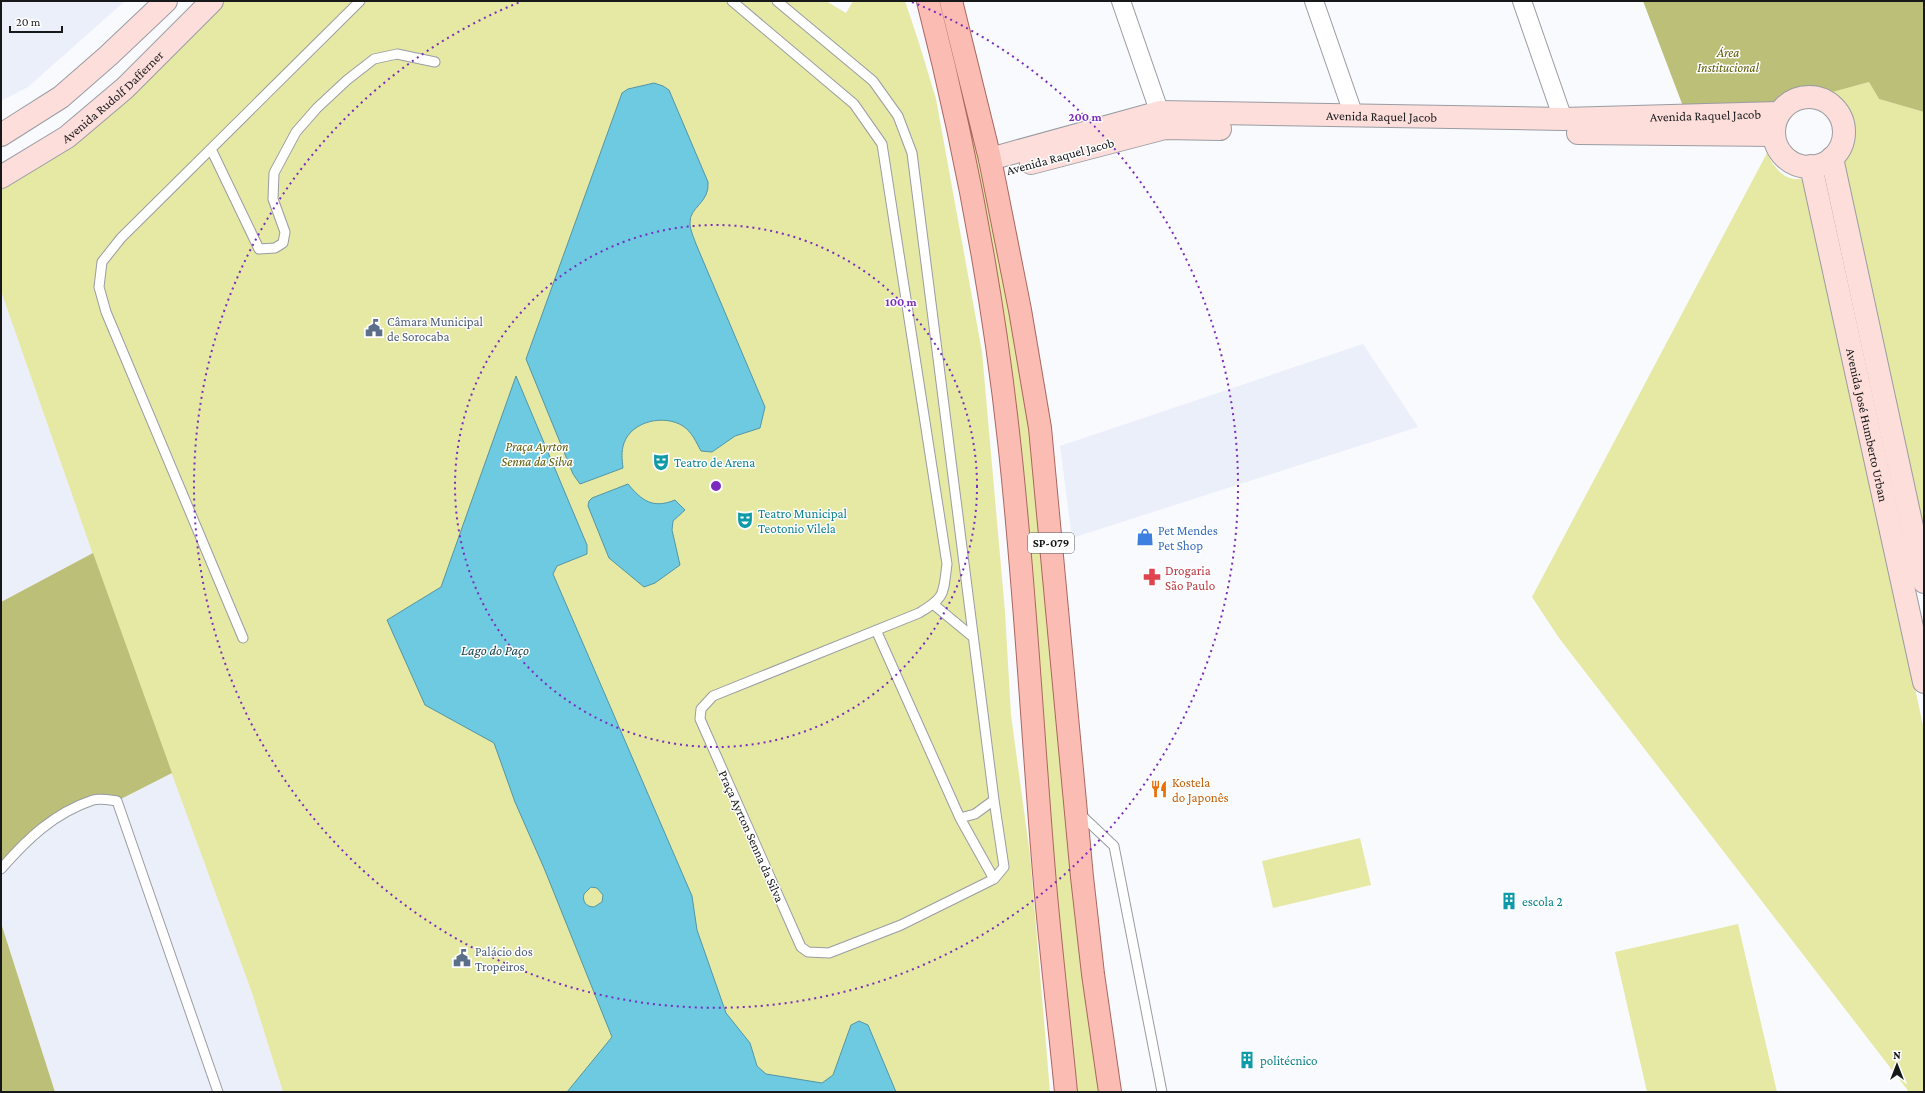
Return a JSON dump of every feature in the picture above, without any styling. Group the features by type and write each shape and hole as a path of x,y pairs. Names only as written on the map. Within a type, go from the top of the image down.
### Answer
{"main road":[{"name":"SP-079","path":"928,1 957,122 984,261 1009,441 1023,581 1044,874 1066,1092"},
{"name":"SP-079","path":"951,1 992,166 1020,310 1040,428 1093,974 1110,1092"}],"street":[{"path":"1,135 61,97 108,56 166,1"},
{"name":"Avenida Rudolf Dafferner","path":"1,177 67,137 125,88 212,1"},
{"path":"1121,1 1163,120"},
{"path":"1314,1 1354,116"},
{"path":"1522,1 1563,119"},
{"name":"Avenida Raquel Jacob","path":"1811,166 1798,165 1786,158 1778,148 1774,135 1774,124 1779,113 1787,104 1799,98 1812,97 1825,100 1835,108 1842,120 1844,132 1841,146 1832,158"},
{"name":"Avenida Raquel Jacob","path":"992,166 1163,120 1354,116 1563,119 1779,113"},
{"name":"Avenida Raquel Jacob","path":"1163,120 1774,135"},
{"path":"1811,166 1826,162 1832,158"},
{"name":"Avenida José Humberto Urban","path":"1832,158 1924,582"},
{"name":"Avenida José Humberto Urban","path":"1811,166 1924,682"}],"lane":[{"path":"243,638 106,312 99,287 102,262 121,238 360,1"},
{"name":"Praça Ayrton Senna da Silva","path":"732,1 854,104 882,144 947,564 944,592 934,604 919,613 713,696 701,709 700,719 801,947 808,952 829,953 901,925 994,879"},
{"path":"777,1 873,81 898,116 912,153 967,591 1004,867 994,879 960,818 876,630"},
{"path":"211,149 259,249 275,248 283,243 285,232 273,199 274,172 296,132 347,80 374,59 397,54 435,62"},
{"path":"934,604 973,637"},
{"path":"1,869 23,843 53,819 94,800 117,801 218,1092"},
{"path":"960,818 974,814 994,800"},
{"path":"1076,810 1114,846 1162,1092"}],"shaded area":[{"path":"1,1 125,1 28,87 1,101"},
{"path":"1,291 93,553 1,602"},
{"path":"1363,344 1418,427 1072,538 1060,446"},
{"path":"172,773 252,993 283,1092 55,1092 1,923 1,869 28,839 94,800 117,801"}],"green space":[{"name":"Praça Ayrton Senna da Silva","path":"225,1 826,1 846,13 853,1 905,1 936,99 982,352 1005,612 1011,715 1030,855 1050,1092 283,1092 252,993 120,632 1,291 1,183 113,105"},
{"path":"934,1 945,1 986,172 1029,410 1076,914 1099,1092 1078,1092 1055,887 1042,702"},
{"name":"Área Institucional","path":"1643,1 1924,1 1924,112 1879,99 1869,82 1692,130"},
{"path":"1869,82 1879,99 1924,112 1924,546 1843,157 1850,136 1850,120 1842,106 1823,94"},
{"path":"1767,153 1773,164 1786,177 1798,179 1805,178 1924,730 1924,1092 1909,1092 1559,638 1532,597"},
{"path":"93,553 172,773 117,801 94,800 53,819 1,869 1,602"},
{"path":"1360,838 1371,885 1273,908 1262,861"},
{"path":"1,923 55,1092 1,1092"},
{"path":"1738,924 1777,1092 1647,1092 1615,952"}],"water":[{"path":"654,83 669,90 708,182 706,195 691,218 691,228 696,244 765,407 760,428 735,436 712,452 701,451 694,437 689,431 675,422 658,420 641,425 628,435 624,443 622,452 623,468 580,484 573,474 526,359 622,93 628,89"},
{"name":"Lago do Paço","path":"516,376 587,545 587,554 557,566 553,574 692,896 697,930 726,1013 750,1043 757,1066 766,1074 822,1083 833,1075 851,1025 859,1021 868,1025 896,1092 567,1092 612,1037 544,868 515,802 494,743 425,705 387,620 441,587","holes":["591,887 597,888 603,895 602,902 594,907 587,905 584,901 584,894"]},
{"path":"628,484 638,495 648,502 660,504 675,500 685,510 673,521 672,530 680,565 655,583 644,587 609,558 588,506 589,501 592,498"}],"place":[{"name":"Câmara Municipal de Sorocaba","path":"374,328"},
{"name":"Teatro de Arena","path":"661,462"},
{"name":"Teatro Municipal Teotonio Vilela","path":"745,520"},
{"name":"Pet Mendes Pet Shop","path":"1145,537"},
{"name":"Drogaria São Paulo","path":"1152,577"},
{"name":"Kostela do Japonês","path":"1159,789"},
{"name":"escola 2","path":"1509,901"},
{"name":"Palácio dos Tropeiros","path":"462,958"},
{"name":"politécnico","path":"1247,1060"}]}
